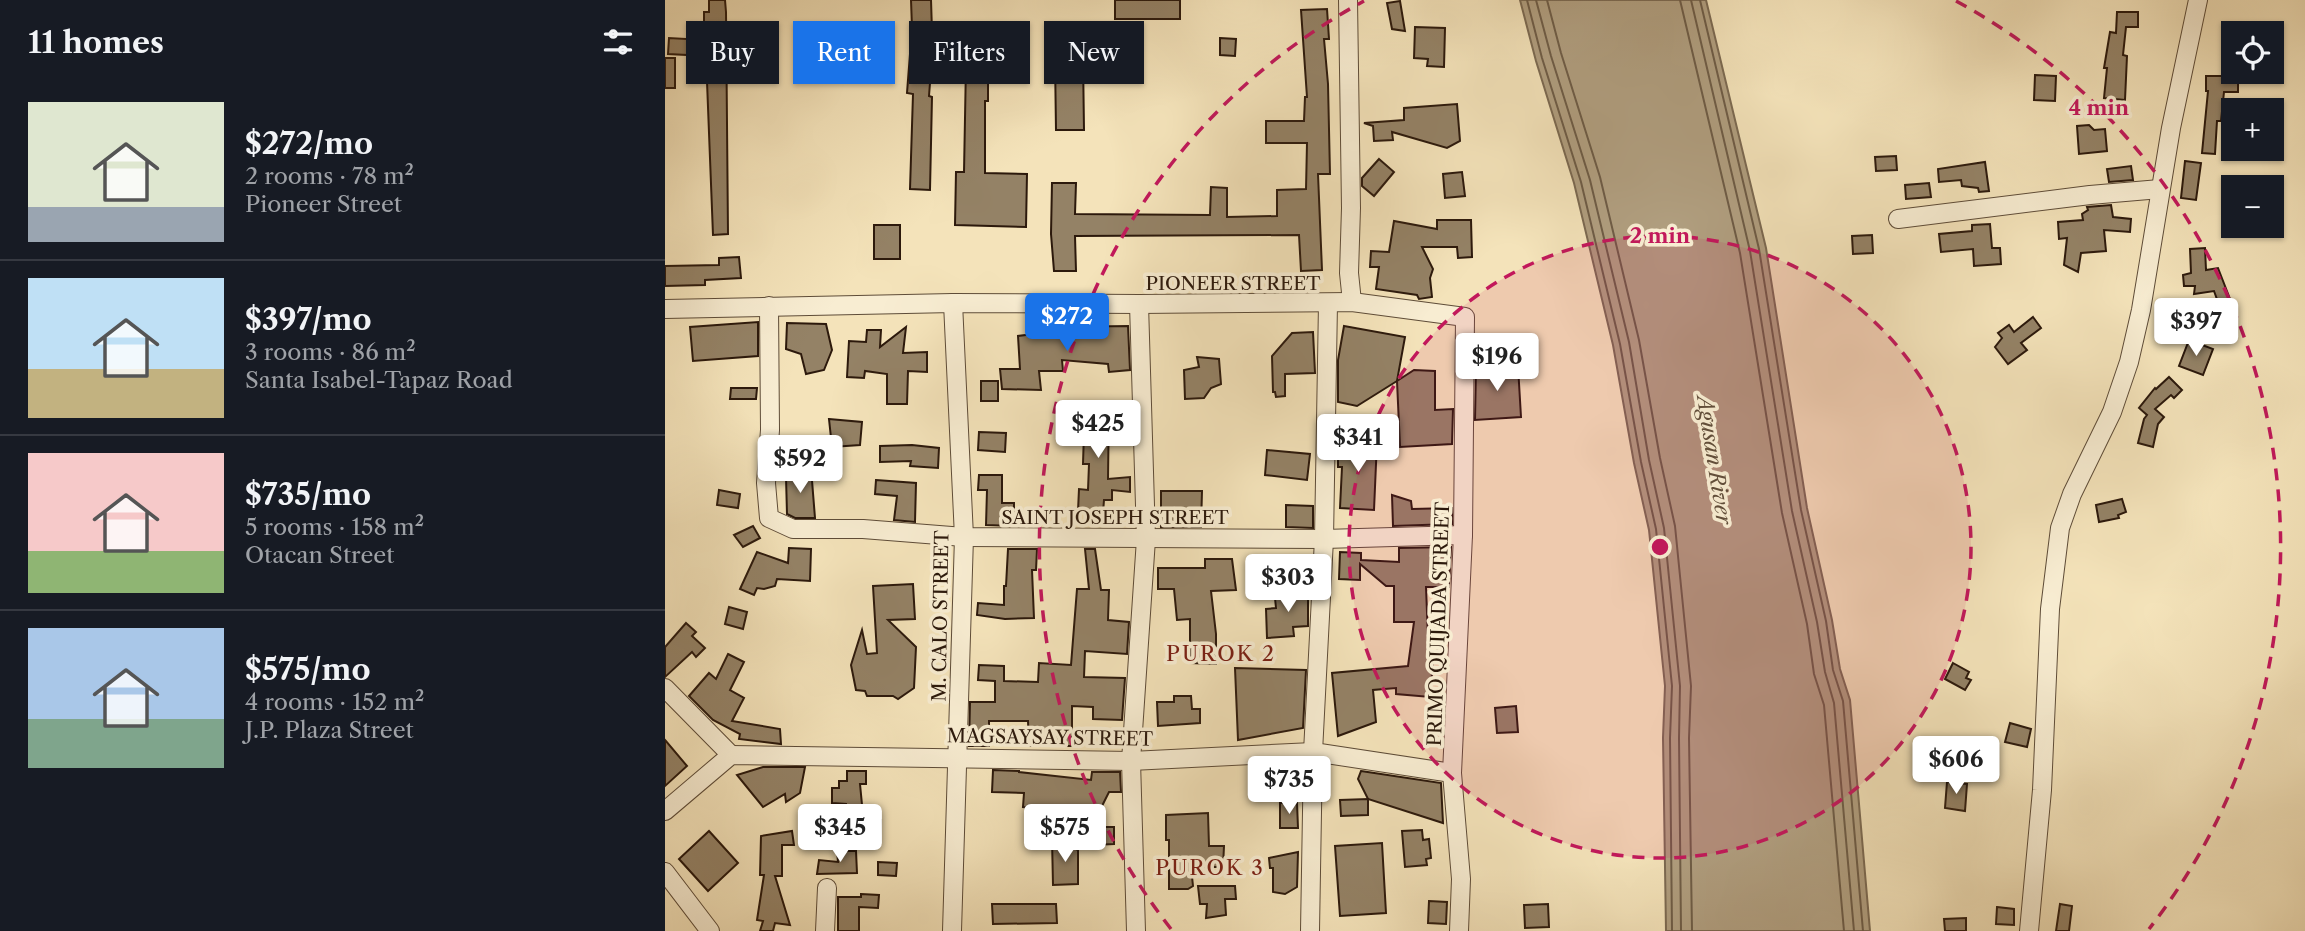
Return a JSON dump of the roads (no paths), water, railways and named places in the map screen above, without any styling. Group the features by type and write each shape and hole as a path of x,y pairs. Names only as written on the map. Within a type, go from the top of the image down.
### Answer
{"street":[{"path":"1348,0 1351,208 1349,273 1352,302"},
{"path":"2029,931 2042,790 2050,608 2060,528 2072,494 2112,412 2129,362 2198,0"},
{"path":"1898,219 2090,195 2160,190"},
{"name":"PIONEER STREET","path":"665,309 953,303 1352,302 1465,317"},
{"name":"M. CALO STREET","path":"952,931 964,537 953,303"},
{"path":"1310,931 1313,751 1324,539 1328,303"},
{"path":"1136,931 1131,761 1146,539 1139,304"},
{"name":"SAINT JOSEPH STREET","path":"769,306 770,430 766,483 769,518 793,529 863,529 964,537 1146,539 1324,539 1464,535"},
{"name":"PRIMO QUIJADA STREET","path":"1459,931 1461,879 1453,773 1464,535 1465,317"},
{"path":"665,688 731,755 665,811"},
{"name":"MAGSAYSAY STREET","path":"731,755 1131,761 1313,751 1453,773"},
{"path":"665,872 710,931"},
{"path":"825,931 827,888"}],"water":[{"name":"Agusan River","path":"1520,0 1706,0 1766,248 1807,508 1840,669 1850,700 1870,931 1666,931 1663,738 1665,686 1649,530 1613,345 1574,183"}],"district":[{"name":"PUROK 2","path":"1221,654"},
{"name":"PUROK 3","path":"1210,868"}]}
